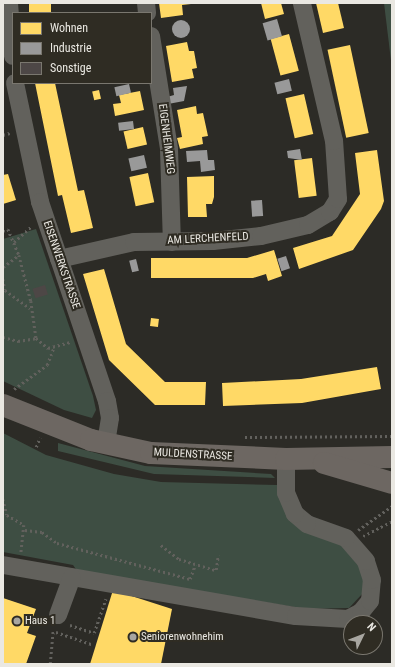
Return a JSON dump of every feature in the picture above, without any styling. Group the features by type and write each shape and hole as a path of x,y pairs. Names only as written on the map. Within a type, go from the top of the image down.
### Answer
{"main road":[{"name":"MULDENSTRASSE","path":"7,398 106,444 177,456 286,459 392,457"},
{"path":"310,458 392,484"}],"street":[{"path":"9,3 12,43"},
{"name":"AM LERCHENFELD","path":"59,259 116,244 237,239 284,231 321,219 334,207 338,181 334,141 302,3"},
{"name":"EIGENHEIMWEG","path":"152,42 169,149 172,242"},
{"name":"EISENWERKSTRASSE","path":"15,84 31,167 59,259 107,401 110,418 106,444"},
{"path":"3,565 296,616 348,619 361,612 370,600 372,580 366,561 346,538 307,524 295,514 288,502 286,459"},
{"path":"55,624 72,577"}],"path":[{"path":"14,242 37,222"},
{"path":"3,231 8,229 19,255 36,338"},
{"path":"3,267 19,255"},
{"path":"3,279 6,290 30,308"},
{"path":"3,336 18,341 36,338 53,348 77,340"},
{"path":"7,398 47,365 53,348"},
{"path":"238,437 392,436"},
{"path":"36,447 40,437"},
{"path":"3,499 7,515 22,522 25,530 21,552"},
{"path":"346,538 392,506"},
{"path":"368,531 392,520"},
{"path":"25,530 42,532 57,543 190,579 195,565"},
{"path":"161,544 195,565 216,570 218,555"},
{"path":"80,628 94,633 111,583"},
{"path":"50,664 55,624 93,645"}],"green space":[{"path":"384,3 392,3 392,69"},
{"path":"36,229 93,396 96,410 92,418 64,410 3,381 3,239"},
{"path":"3,433 46,455 114,474 161,482 277,485 279,496 345,546 362,569 364,592 349,608 306,609 78,572 73,565 3,552"},
{"path":"58,443 145,466 271,474 275,478 154,474 58,451"}],"building: Wohnen":[{"path":"29,3 51,3 51,12 29,12"},
{"path":"159,3 191,4 182,5 183,15 161,18"},
{"path":"261,3 281,3 284,14 265,19"},
{"path":"316,3 338,3 344,28 323,33"},
{"path":"289,34 299,71 280,76 271,39"},
{"path":"187,42 189,51 194,51 197,68 192,69 194,78 172,82 166,46"},
{"path":"350,45 369,133 346,138 328,50"},
{"path":"35,84 55,84 78,191 84,190 93,228 71,233 62,195 58,196"},
{"path":"99,90 101,99 94,100 92,92"},
{"path":"140,91 144,110 115,116 113,104 121,103 119,95"},
{"path":"304,94 313,134 295,138 285,98"},
{"path":"196,106 197,114 203,113 208,136 202,137 203,144 180,149 177,138 182,137 177,110"},
{"path":"143,127 147,145 128,149 124,131"},
{"path":"377,150 384,201 381,209 353,250 299,269 293,248 332,236 360,194 355,153"},
{"path":"312,158 317,196 299,198 294,160"},
{"path":"148,173 154,202 136,206 129,177"},
{"path":"8,174 16,200 3,204 3,175"},
{"path":"214,176 214,197 212,204 206,204 207,217 188,217 187,177"},
{"path":"274,250 282,276 268,281 266,274 253,278 151,278 151,258 247,258"},
{"path":"104,269 126,344 165,382 206,382 205,405 155,405 109,360 83,274"},
{"path":"151,318 159,319 158,327 150,326"},
{"path":"377,367 381,389 302,403 223,406 222,383 301,379"},
{"name":"Seniorenwohnehim","path":"113,590 172,609 161,664 90,664"},
{"name":"Haus 1","path":"3,598 36,609 27,633 36,636 26,664 3,664"}],"building: Industrie":[{"path":"277,19 282,36 268,40 263,23"},
{"path":"177,20 185,20 190,25 188,36 185,38 177,38 172,33 172,25"},
{"path":"289,79 292,91 277,94 274,83"},
{"path":"129,84 131,93 116,96 114,87"},
{"path":"187,86 184,101 168,104 167,97 174,95 173,88"},
{"path":"133,121 134,129 119,131 118,123"},
{"path":"300,149 302,160 288,158 287,151"},
{"path":"207,150 208,160 214,160 215,170 201,172 200,161 187,162 186,151"},
{"path":"144,155 147,168 131,171 128,159"},
{"path":"262,200 263,216 252,217 251,201"},
{"path":"286,256 290,268 281,271 277,259"},
{"path":"136,259 139,271 132,272 129,261"}],"building: Sonstige":[{"path":"45,285 48,295 35,298 33,289"}],"place":[{"name":"Haus 1","path":"17,621"},
{"name":"Seniorenwohnehim","path":"133,637"}]}
